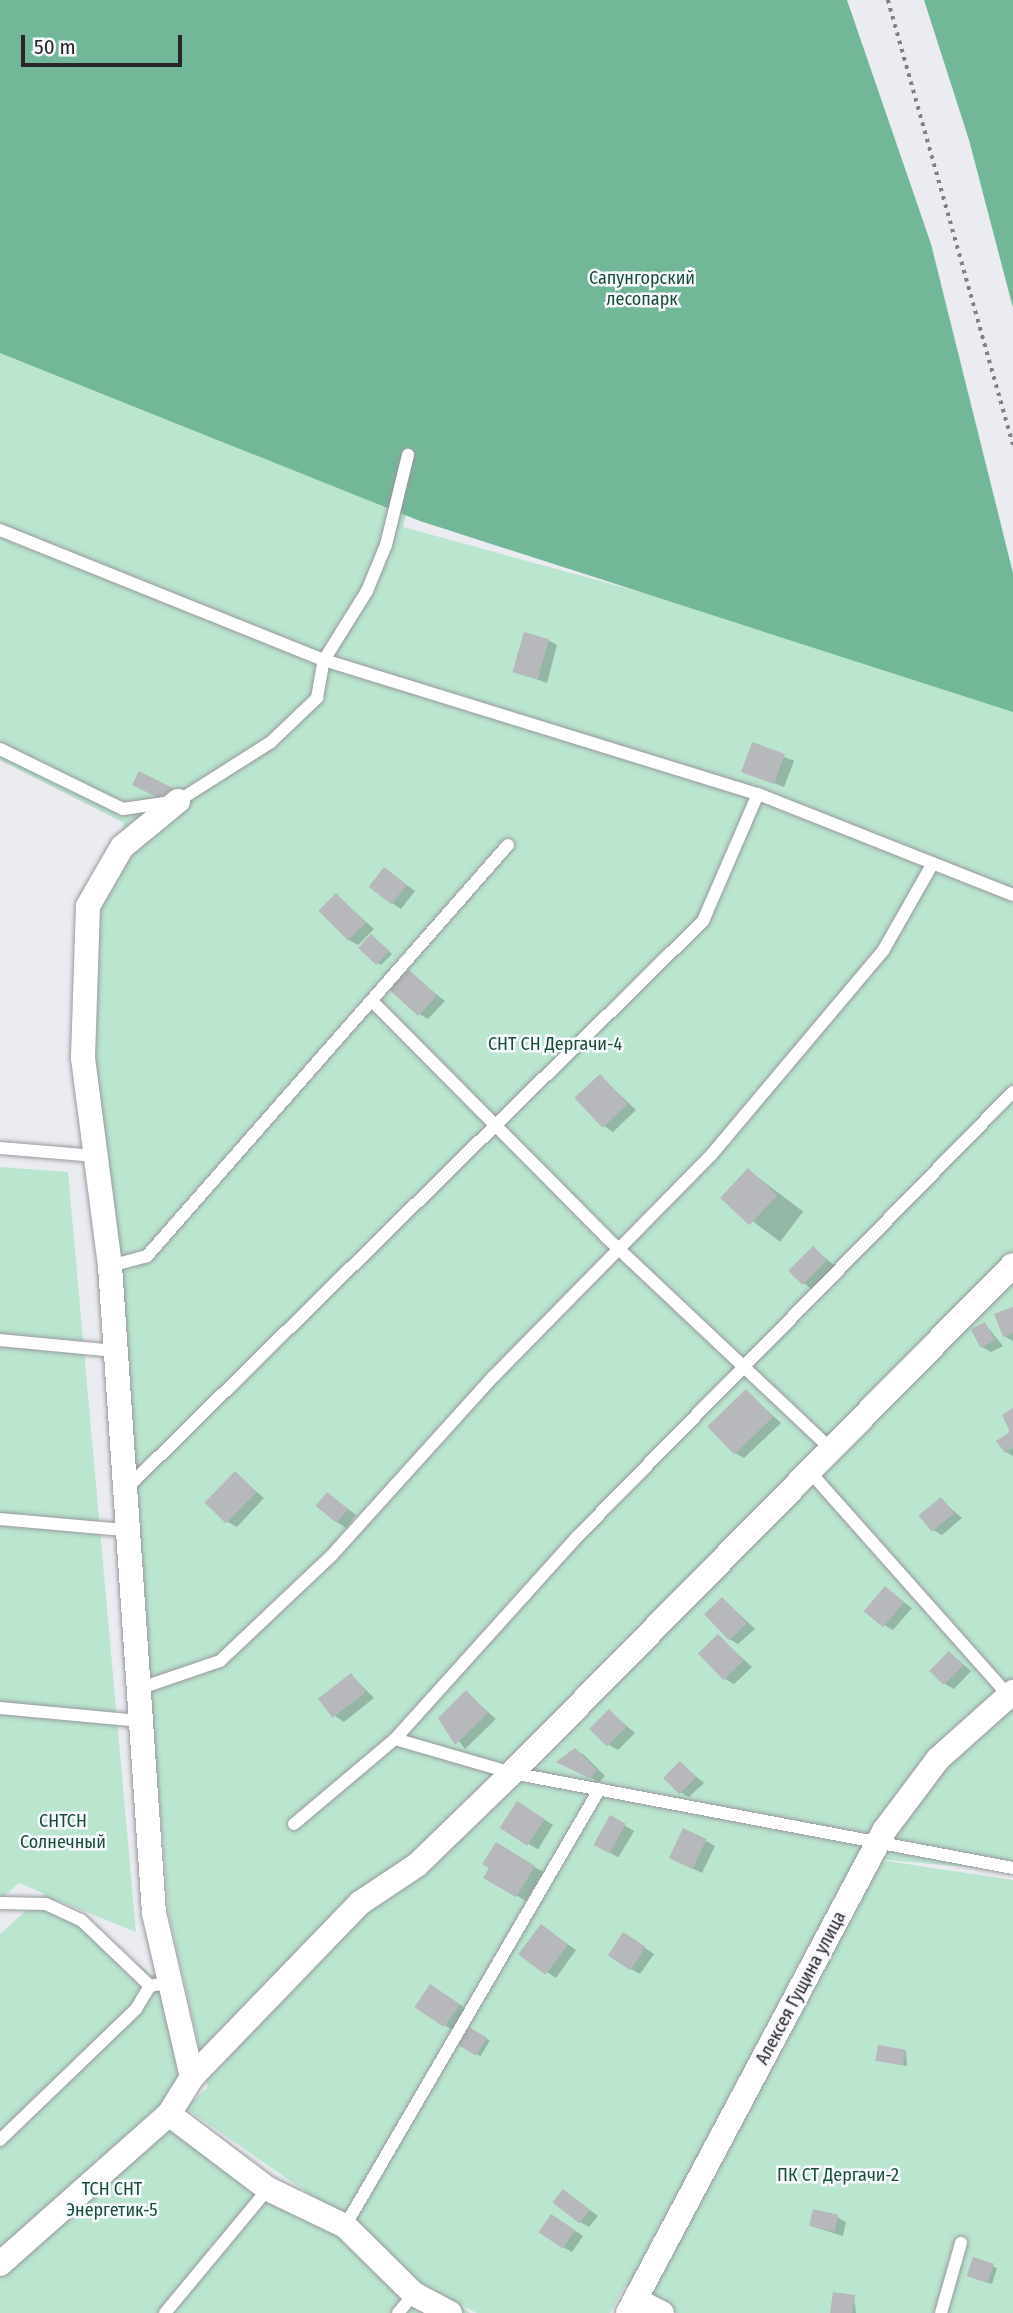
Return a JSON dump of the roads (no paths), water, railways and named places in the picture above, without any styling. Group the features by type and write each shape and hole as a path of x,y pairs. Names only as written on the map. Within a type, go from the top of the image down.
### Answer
{"street":[{"path":"178,801 122,847 88,906 83,1058 110,1266 121,1494 161,1984 192,2077"},
{"path":"0,2264 169,2115 192,2077 360,1903 417,1865 512,1773 1013,1265"},
{"name":"Алексея Гущина улица","path":"632,2307 876,1846 938,1759 1011,1694"},
{"path":"169,2115 268,2189 345,2226 414,2294 450,2313"},
{"path":"632,2307 662,2313"}],"lane":[{"path":"0,748 123,808 178,801 271,742 317,698 324,660 367,591 386,545 408,455"},
{"path":"0,530 324,660 758,794 1013,895"},
{"path":"121,1494 492,1123 703,921 758,794"},
{"path":"110,1266 147,1256 373,1003 508,845"},
{"path":"138,1689 220,1661 332,1555 618,1248 712,1154 883,951 933,863"},
{"path":"373,1003 618,1248 832,1450"},
{"path":"294,1824 395,1739 577,1536 1013,1092"},
{"path":"0,1148 96,1156"},
{"path":"0,1340 114,1351"},
{"path":"810,1472 1011,1694"},
{"path":"0,1519 124,1530"},
{"path":"0,1709 141,1721"},
{"path":"395,1739 512,1773 876,1846 1013,1868"},
{"path":"345,2226 598,1790"},
{"path":"0,1903 46,1903 81,1920 161,1984 0,2140"},
{"path":"165,2313 268,2189"},
{"path":"941,2313 961,2243"},
{"path":"398,2313 414,2294"}],"park label":[{"name":"Сапунгорский лесопарк","path":"642,289"},
{"name":"СНТ СН Дергачи-4","path":"555,1044"},
{"name":"СНТСН Солнечный","path":"63,1832"},
{"name":"ПК СТ Дергачи-2","path":"838,2175"},
{"name":"ТСН СНТ Энергетик-5","path":"112,2200"}]}
